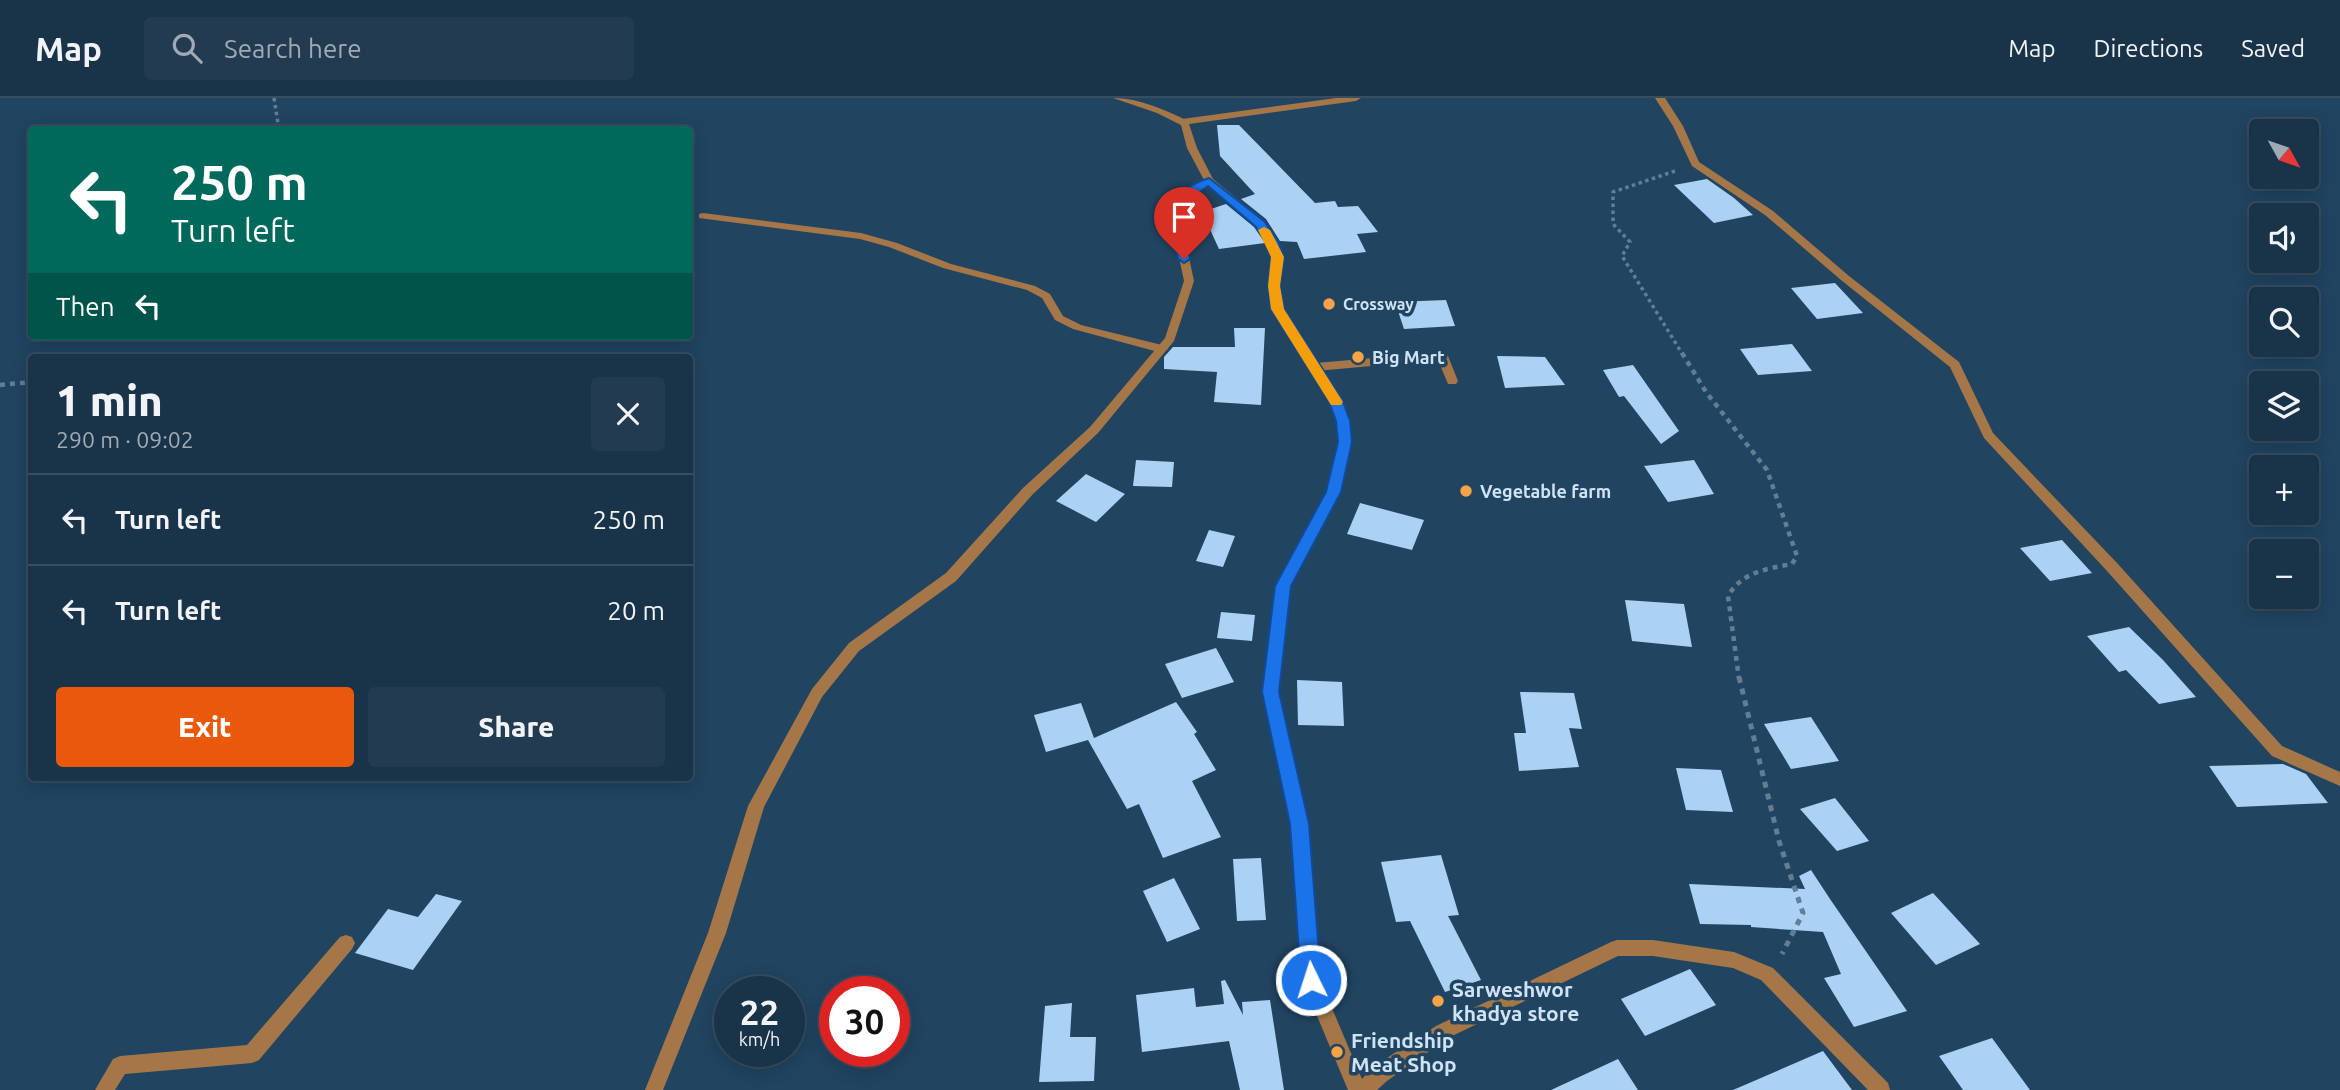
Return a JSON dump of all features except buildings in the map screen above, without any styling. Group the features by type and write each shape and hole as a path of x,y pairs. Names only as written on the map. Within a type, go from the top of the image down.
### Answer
{"street":[{"path":"1118,98 1182,122 1356,98"},
{"path":"1660,98 1678,126 1695,164 1769,213 1845,278 1955,365 1988,435 2112,567 2277,751 2340,779"},
{"path":"1182,122 1209,181 1253,217 1272,241 1278,257 1274,286 1278,309 1335,399 1343,421 1345,442 1334,492 1283,586 1271,692 1300,824 1311,980 1357,1090"},
{"path":"654,1090 717,933 756,806 817,693 854,648 951,577 1028,491 1094,430 1170,339 1189,281 1175,215 1181,198 1209,181"},
{"path":"703,216 861,236 894,245 947,265 1031,288 1046,296 1059,318 1077,327 1162,349"},
{"path":"1316,367 1442,356 1452,381"},
{"path":"104,1090 120,1065 251,1054 346,943"},
{"path":"1364,1090 1380,1074 1442,1032 1617,948 1653,948 1734,960 1767,974 1881,1090"}],"path":[{"path":"274,98 278,126"},
{"path":"1695,164 1613,192 1613,224 1630,242 1622,256 1706,392 1767,470 1797,556 1792,564 1751,573 1742,578 1733,585 1728,596 1741,688 1779,841 1803,913 1789,946 1767,974"},
{"path":"0,385 28,382"}],"slow traffic":[{"path":"1264,230 1278,257 1274,286 1278,309 1286,326 1316,367 1336,402"}],"place":[{"name":"Crossway","path":"1329,304"},
{"name":"Big Mart","path":"1358,357"},
{"name":"Vegetable farm","path":"1466,491"},
{"name":"Sarweshwor khadya store","path":"1438,1001"},
{"name":"Friendship Meat Shop","path":"1337,1052"}],"route":[{"path":"1184,259 1175,215 1181,198 1209,181 1260,223 1272,241 1278,257 1274,286 1278,309 1286,326 1335,399 1343,421 1345,442 1334,492 1283,586 1271,692 1300,824 1311,980"}]}
